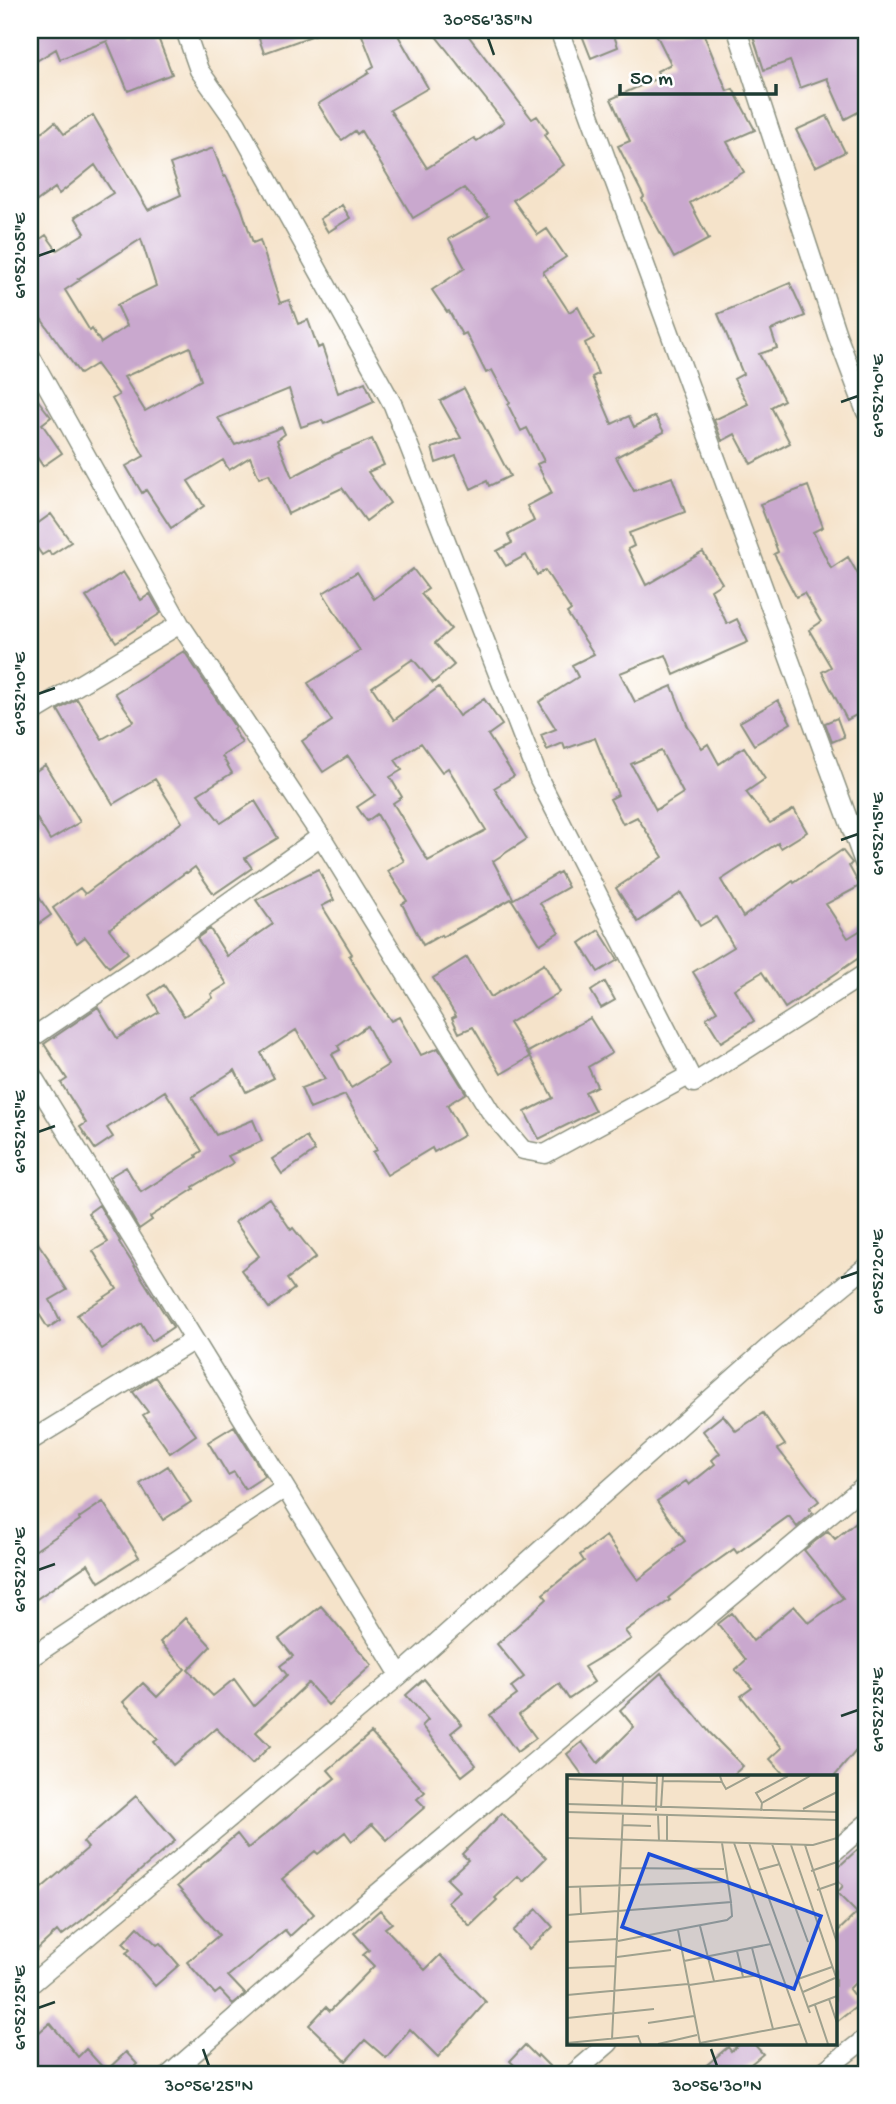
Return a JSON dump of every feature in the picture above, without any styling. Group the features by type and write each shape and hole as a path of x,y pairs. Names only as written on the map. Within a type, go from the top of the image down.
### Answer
{"street":[{"path":"185,30 199,70 237,124 393,405 539,779 694,1083 866,973"},
{"path":"559,30 866,868"},
{"path":"737,30 837,335 866,412"},
{"path":"30,355 180,624 321,836 490,1111 523,1150 545,1154 690,1075"},
{"path":"30,714 180,624"},
{"path":"30,1038 321,836"},
{"path":"30,1072 400,1675"},
{"path":"30,1985 400,1675 771,1345 866,1267"},
{"path":"30,1441 194,1339"},
{"path":"170,2074 378,1893 866,1484"},
{"path":"30,1658 285,1488"},
{"path":"836,1850 866,1824"},
{"path":"820,2074 866,2038"},
{"path":"573,2074 608,2044"}],"building":[{"path":"30,30 132,30 131,36 155,30 172,74 128,91 107,41 60,59 56,49 30,65"},
{"path":"256,30 322,30 323,32 264,53"},
{"path":"360,30 395,30 428,88 390,110 427,168 474,138 477,141 504,122 431,30 464,30 532,119 537,116 548,132 544,135 564,165 513,200 538,235 547,229 566,257 543,272 569,312 578,307 594,338 585,343 598,374 592,377 612,424 629,416 634,427 655,416 664,432 616,457 634,491 672,477 685,512 629,533 634,546 628,549 646,585 703,552 722,583 711,590 727,624 737,619 748,642 674,675 666,655 620,673 635,702 672,686 688,727 702,748 708,744 719,764 744,747 765,779 746,792 770,823 794,809 807,832 781,848 778,843 721,880 743,917 842,850 852,863 849,866 860,886 826,904 848,938 866,927 866,953 785,1008 762,972 734,989 754,1021 721,1042 706,1018 717,1011 693,972 734,947 716,917 700,926 681,893 638,922 616,888 663,857 637,817 623,824 610,799 618,795 595,738 565,749 563,743 547,750 541,735 556,729 539,702 578,677 572,665 594,654 567,613 571,610 545,570 537,575 526,555 506,566 497,551 512,543 508,535 534,521 527,506 552,493 537,464 544,461 527,428 521,431 492,370 486,373 466,333 462,335 449,311 447,312 432,290 465,268 449,239 489,216 464,188 413,218 361,131 357,134 355,131 342,140 337,135 318,104 369,73 368,70 374,66","holes":["661,751 683,793 656,810 631,764"]},
{"path":"580,30 612,30 618,47 591,58"},
{"path":"654,30 702,30 727,91 733,89 755,130 727,142 744,172 690,203 709,239 674,258 642,199 644,197 618,146 630,141 611,99 660,77 657,71 671,64"},
{"path":"751,30 866,30 866,108 845,119 827,78 800,88 790,61 764,70"},
{"path":"93,115 148,210 181,195 170,164 213,148 224,177 226,176 241,207 253,243 260,240 280,303 289,300 298,324 308,320 318,348 322,346 338,393 365,382 374,402 324,424 322,420 301,427 289,389 218,418 235,445 282,427 285,434 277,440 292,477 372,439 384,465 368,472 390,503 366,521 342,488 288,514 269,474 259,478 250,457 229,470 223,460 188,481 204,506 171,528 146,490 142,493 126,466 144,456 112,399 119,395 96,364 80,374 30,303 30,246 46,235 57,250 85,233 75,217 113,193 95,165 59,194 55,188 30,206 30,142 55,122 64,134","holes":["141,239 156,286 117,305 127,326 101,343 92,329 90,331 65,290","190,347 201,380 145,411 124,377"]},
{"path":"827,116 845,152 815,167 796,130"},
{"path":"342,205 350,218 328,232 320,219"},
{"path":"790,283 805,316 771,330 777,348 759,354 784,400 771,407 790,443 751,464 735,434 722,441 714,420 748,404 734,379 743,374 718,314"},
{"path":"464,388 510,476 489,486 487,481 471,489 456,456 436,463 432,448 461,438 440,401"},
{"path":"30,390 51,417 42,424 62,453 43,466 30,447"},
{"path":"808,486 823,527 813,532 831,568 848,557 866,588 866,710 847,720 822,672 831,667 809,630 821,622 804,593 796,597 774,554 778,552 760,504"},
{"path":"51,514 71,542 51,555 49,551 42,555 30,538 30,529"},
{"path":"413,569 428,589 421,594 451,629 435,643 454,665 433,683 413,659 372,687 394,720 439,687 459,716 484,699 502,725 488,735 514,776 494,788 527,839 493,861 513,898 423,945 402,904 407,901 388,871 404,861 377,814 367,821 357,807 375,795 348,756 323,772 302,741 332,721 308,683 360,651 323,593 357,572 374,599","holes":["421,743 442,772 448,768 486,830 428,861 393,803 402,797 390,777 402,770 395,760"]},
{"path":"123,572 141,600 150,594 161,613 116,642 86,597"},
{"path":"184,651 235,727 233,729 242,743 222,756 232,773 198,794 221,823 255,801 278,838 245,858 252,868 214,894 195,867 109,929 128,953 109,967 85,937 77,943 53,908 80,888 85,894 182,822 155,779 113,804 58,710 77,699 102,739 134,721 115,693"},
{"path":"778,700 791,723 754,745 740,722"},
{"path":"837,718 844,737 832,742 825,723"},
{"path":"45,765 80,822 50,840 30,807 30,775"},
{"path":"318,869 334,900 322,906 352,954 349,956 366,984 391,1021 399,1017 421,1055 438,1048 466,1093 447,1105 464,1135 434,1152 432,1148 387,1175 373,1152 377,1150 345,1095 310,1109 301,1088 325,1079 296,1030 261,1053 274,1078 246,1092 235,1070 192,1097 216,1135 253,1120 262,1141 228,1156 233,1163 150,1217 152,1220 139,1229 109,1177 126,1167 141,1192 197,1157 202,1151 165,1091 107,1128 113,1137 95,1149 80,1127 86,1123 61,1083 67,1079 44,1044 98,1007 117,1038 159,1012 149,995 164,985 184,1016 213,998 211,994 227,984 197,938 210,929 227,956 273,924 256,900","holes":["367,1026 388,1065 351,1088 332,1054 340,1050 338,1046"]},
{"path":"560,872 568,887 540,903 559,932 540,944 512,900"},
{"path":"30,884 51,915 30,930"},
{"path":"599,930 618,960 598,972 580,943"},
{"path":"467,957 491,997 544,964 560,992 509,1023 530,1057 501,1074 473,1027 459,1033 452,1018 456,1016 433,978"},
{"path":"605,982 615,1000 601,1008 591,991"},
{"path":"590,1018 612,1053 588,1067 597,1086 585,1092 595,1111 539,1139 525,1112 553,1098 528,1052"},
{"path":"306,1137 315,1151 282,1174 272,1159"},
{"path":"269,1198 291,1230 293,1228 316,1257 287,1279 294,1289 269,1308 241,1270 259,1256 235,1222"},
{"path":"99,1205 173,1327 152,1341 141,1323 102,1349 77,1315 117,1289 93,1251 108,1242 88,1213"},
{"path":"30,1232 67,1290 50,1300 60,1320 48,1328 30,1300"},
{"path":"155,1377 196,1435 170,1453 143,1415 148,1412 133,1392"},
{"path":"763,1413 785,1445 778,1449 819,1501 809,1509 813,1513 797,1527 789,1516 737,1553 734,1549 693,1578 668,1598 670,1600 625,1631 631,1639 584,1667 594,1682 569,1699 559,1684 519,1715 536,1738 517,1752 490,1715 517,1695 511,1687 524,1677 497,1644 547,1599 543,1594 584,1561 580,1555 606,1536 638,1580 675,1551 674,1549 685,1541 657,1501 686,1481 689,1485 715,1464 712,1460 720,1453 703,1431 723,1415 736,1431"},
{"path":"234,1426 265,1476 245,1489 234,1472 228,1475 208,1442"},
{"path":"168,1466 191,1502 163,1520 140,1484"},
{"path":"103,1502 139,1557 99,1582 88,1564 35,1600 30,1591 30,1554"},
{"path":"866,1514 866,1696 859,1703 866,1711 866,1739 836,1775 784,1775 770,1759 782,1748 741,1696 752,1688 735,1670 746,1660 718,1624 732,1613 753,1641 794,1606 809,1623 843,1598 804,1550 828,1531 835,1539"},
{"path":"321,1606 372,1665 328,1705 308,1683 256,1732 270,1746 252,1764 216,1728 173,1765 154,1742 158,1739 123,1702 143,1683 157,1697 185,1669 160,1642 185,1618 211,1646 188,1670 213,1696 234,1679 254,1706 287,1675 280,1666 293,1656 279,1639"},
{"path":"661,1673 710,1733 743,1766 733,1775 583,1775 567,1754 582,1742 598,1763 634,1727 620,1710"},
{"path":"424,1679 462,1724 451,1733 476,1765 462,1776 422,1726 428,1720 406,1695"},
{"path":"371,1733 425,1792 417,1799 425,1807 387,1840 372,1824 352,1841 345,1832 318,1854 315,1851 282,1879 314,1914 290,1936 285,1930 228,1976 245,1994 233,2004 220,1990 215,1994 187,1962 219,1935 177,1886 237,1834 248,1848 335,1778 328,1770"},
{"path":"136,1796 175,1841 85,1918 61,1936 57,1931 30,1956 30,1898 88,1848 83,1842"},
{"path":"502,1813 546,1858 523,1881 518,1876 470,1926 447,1902 459,1891 447,1879 468,1860 462,1854"},
{"path":"857,1850 866,1861 866,1972 849,1989 860,2004 836,2022 836,1933 857,1913 837,1893 843,1886 836,1877 836,1869"},
{"path":"537,1909 553,1927 529,1949 513,1931"},
{"path":"380,1910 392,1923 385,1928 425,1970 440,1955 486,2002 438,2057 410,2029 386,2058 365,2040 346,2061 309,2025 326,2007 330,2011 374,1966 363,1955 369,1950 354,1933"},
{"path":"138,1927 157,1945 160,1943 179,1965 155,1986 126,1953 130,1950 123,1943"},
{"path":"50,2023 78,2057 86,2049 106,2071 126,2052 137,2064 127,2074 30,2074 30,2040"},
{"path":"740,2044 754,2044 763,2054 739,2074 696,2074 728,2047 731,2051"},
{"path":"525,2045 557,2074 519,2074 521,2072 510,2061"}]}
